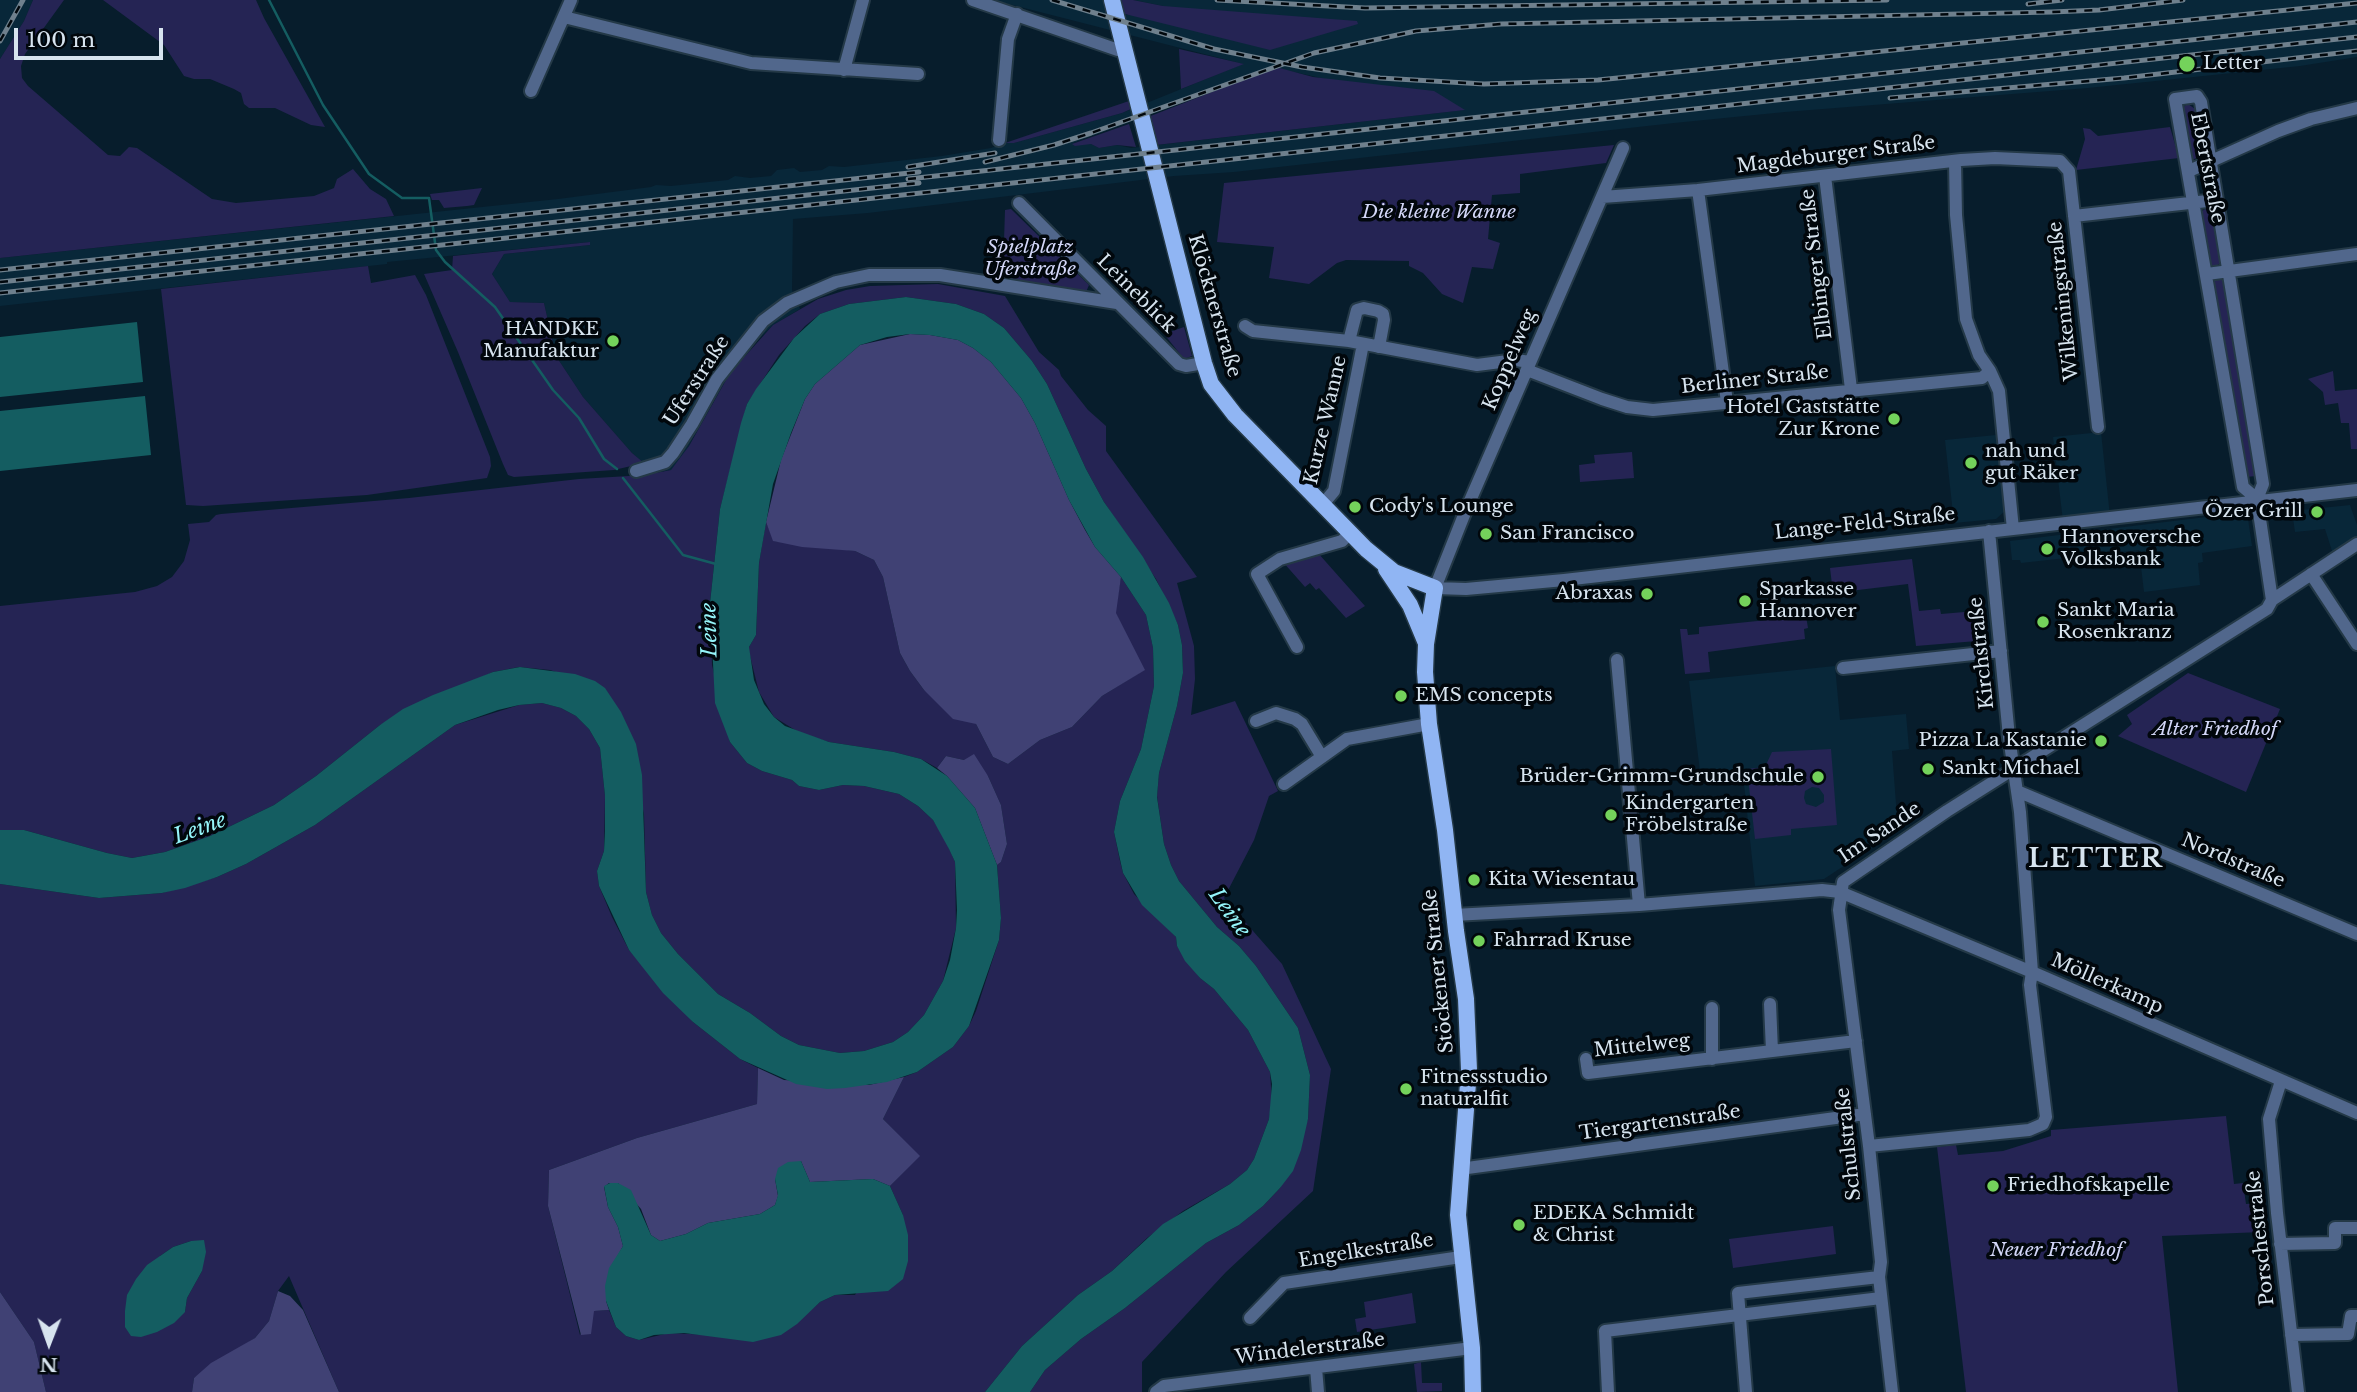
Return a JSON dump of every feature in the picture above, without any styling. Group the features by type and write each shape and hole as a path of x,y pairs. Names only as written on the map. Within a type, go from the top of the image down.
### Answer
{"main road":[{"name":"Klöcknerstraße","path":"1112,0 1203,363 1218,396 1382,564"},
{"name":"Lange-Feld-Straße","path":"1382,564 1403,577 1435,588"},
{"path":"1382,564 1410,604 1426,644"},
{"name":"Stöckener Straße","path":"1435,588 1426,644 1426,672 1429,724 1466,999 1469,1070 1458,1215 1472,1348 1472,1392"}],"street":[{"path":"531,91 571,0"},
{"path":"844,70 863,0"},
{"path":"973,0 1118,50 1125,49"},
{"path":"999,140 1008,39 1017,14"},
{"path":"564,17 751,63 918,74"},
{"name":"Ebertstraße","path":"2257,499 2243,487 2175,99 2197,96 2201,102 2263,484 2257,499 2272,600"},
{"path":"2189,171 2311,119 2357,108"},
{"name":"Koppelweg","path":"1435,588 1623,148"},
{"name":"Magdeburger Straße","path":"1602,197 1698,190 1996,158 2060,161 2069,171"},
{"path":"1955,161 1956,215 1966,319 1979,355 1990,371 1998,391 2012,529"},
{"name":"Wilkeningstraße","path":"2069,171 2098,427"},
{"name":"Elbinger Straße","path":"1825,176 1851,389"},
{"path":"1698,190 1727,402"},
{"path":"2074,216 2216,200"},
{"name":"Leineblick","path":"1019,203 1179,364 1186,366 1203,363"},
{"path":"2207,274 2357,254"},
{"name":"Uferstraße","path":"636,471 665,463 717,379 763,321 787,303 836,282 869,275 940,275 1117,303"},
{"path":"1349,341 1357,310 1364,308 1383,314 1379,347"},
{"path":"1245,326 1253,331 1349,341 1476,365 1516,360 1529,366"},
{"name":"Kurze Wanne","path":"1323,504 1334,491 1363,344"},
{"name":"Berliner Straße","path":"1529,366 1627,407 1653,410 1982,378 1990,371"},
{"name":"Lange-Feld-Straße","path":"1435,588 1466,589 1537,582 2257,499 2357,490"},
{"name":"Kirchstraße","path":"1869,1146 2029,1130 2043,1124 2046,1117 2030,985 2032,972 2017,791 1989,531"},
{"path":"1297,647 1257,574 1280,559 1342,541 1350,533"},
{"name":"Im Sande","path":"1454,915 1639,905 1822,890 1840,892 1848,877 1958,804 2267,609 2272,600 2357,544"},
{"path":"2311,575 2357,644"},
{"path":"1843,668 2001,651"},
{"path":"1617,660 1639,905"},
{"path":"1256,721 1276,713 1295,719 1302,724 1322,757"},
{"path":"1284,784 1346,739 1429,724"},
{"name":"Nordstraße","path":"2017,791 2357,934"},
{"name":"Möllerkamp","path":"1840,892 2357,1113"},
{"name":"Schulstraße","path":"1840,892 1839,909 1869,1146 1881,1262 1879,1277 1892,1392"},
{"path":"1770,1004 1772,1052"},
{"name":"Mittelweg","path":"1712,1008 1712,1059"},
{"name":"Mittelweg","path":"1586,1059 1588,1073 1856,1041"},
{"name":"Porschestraße","path":"2281,1082 2269,1119 2280,1244 2298,1392"},
{"name":"Tiergartenstraße","path":"1460,1169 1865,1114"},
{"path":"2280,1244 2335,1243 2335,1228 2357,1228"},
{"name":"Engelkestraße","path":"1250,1318 1284,1283 1461,1256"},
{"path":"1746,1392 1738,1293 1879,1277"},
{"path":"1608,1392 1605,1331 1881,1297"},
{"path":"2291,1335 2348,1334 2351,1316 2357,1316"},
{"name":"Windelerstraße","path":"1156,1392 1164,1386 1472,1348"},
{"path":"1315,1368 1318,1392"}],"shaded area":[{"path":"0,0 33,0 24,21 0,59"},
{"path":"993,0 1121,0 1126,15 1163,6 1134,0 2357,0 2357,57 2300,66 2088,88 1674,123 1234,172 1174,176 868,213 793,219 792,290 800,309 773,325 758,340 730,373 683,456 671,470 655,473 632,453 583,397 556,356 544,303 510,302 492,274 504,254 590,245 590,242 0,306 0,258 558,199 656,185 728,180 735,176 771,176 777,170 794,168 800,172 822,170 829,166 844,167 942,156 1014,143 1122,113 1243,64","holes":["1276,68 1464,110 1131,148 1117,145 1099,148 1091,144 1073,143"]},
{"path":"906,297 956,304 984,314 1004,328 1032,361 1047,384 1104,502 1143,557 1169,603 1182,645 1183,673 1159,773 1157,797 1164,844 1179,881 1217,927 1239,946 1256,966 1298,1028 1310,1075 1308,1119 1301,1150 1293,1171 1280,1188 1239,1225 1206,1243 1125,1308 1081,1339 1045,1370 1030,1392 985,1392 1022,1346 1078,1295 1112,1271 1163,1224 1230,1184 1247,1170 1269,1119 1272,1084 1270,1072 1248,1030 1214,989 1185,961 1177,946 1176,937 1142,905 1123,873 1114,832 1120,801 1141,749 1154,686 1153,648 1146,615 1121,577 1095,547 1069,500 1021,398 991,362 958,340 910,334 860,345 815,384 805,399 773,484 759,563 756,635 749,647 754,680 764,704 785,726 829,742 921,759 947,776 975,808 997,865 1001,918 999,940 969,1026 953,1047 917,1072 887,1082 845,1088 827,1089 796,1084 740,1059 693,1022 663,993 629,950 599,886 597,871 604,851 605,831 605,796 600,748 589,729 576,716 561,708 542,703 498,710 455,725 315,825 246,864 185,888 162,893 99,898 0,884 0,830 24,830 132,858 165,852 210,836 274,805 403,709 433,695 493,672 520,667 575,674 595,681 605,688 621,712 636,744 642,775 646,892 652,915 661,933 678,954 718,994 799,1045 840,1053 864,1051 893,1042 908,1032 924,1015 943,981 956,928 955,862 933,820 899,794 864,786 843,785 819,790 799,786 792,780 762,771 747,763 730,742 715,703 710,603 720,509 741,423 747,404 756,389 794,338 820,314 849,304"},
{"path":"137,322 143,382 0,397 0,337"},
{"path":"910,334 958,340 973,348 991,362 1021,398 1085,530 1095,547 1121,577 1116,613 1145,670 1102,696 1072,727 1040,740 1008,764 993,757 976,724 953,719 924,690 910,671 900,653 883,577 874,560 855,551 802,547 773,541 766,522 781,460 805,399 815,384 860,345"},
{"path":"145,396 151,455 0,471 0,411"},
{"path":"2101,432 2110,516 2063,521 2053,437"},
{"path":"1996,435 2005,511 1996,519 1954,523 1945,440"},
{"path":"2350,505 2357,525 2357,539 2333,554 2325,529 2295,532 2292,511"},
{"path":"2247,512 2252,546 2202,553 2203,562 2198,563 2200,585 2144,592 2139,550 2021,563 2020,560 2012,560 2010,541"},
{"name":"Brüder-Grimm-Grundschule","path":"1835,666 1840,720 1906,714 1909,749 1892,751 1898,830 1824,879 1755,886 1743,775 1701,780 1689,681"},
{"path":"974,754 1001,805 1007,844 1001,862 997,865 975,808 937,768 946,756 964,760"},
{"path":"758,1068 784,1080 869,1085 904,1077 883,1119 920,1156 890,1186 873,1179 810,1182 801,1161 775,1179 778,1196 775,1205 760,1214 708,1223 686,1234 660,1241 651,1235 641,1209 618,1183 609,1183 604,1187 608,1207 618,1227 623,1246 617,1257 606,1301 609,1310 594,1311 591,1334 581,1335 548,1206 549,1170 637,1138 757,1104"},
{"path":"801,1161 810,1182 873,1179 890,1186 903,1215 908,1235 908,1261 903,1279 888,1291 835,1295 820,1302 781,1335 753,1342 684,1333 654,1335 639,1340 626,1336 616,1327 606,1301 605,1286 609,1268 623,1246 618,1227 608,1207 604,1186 618,1183 631,1190 651,1235 660,1241 686,1234 708,1223 760,1214 775,1205 778,1195 775,1179 778,1168 788,1162"},
{"path":"204,1240 206,1252 202,1271 187,1298 185,1312 174,1323 157,1332 141,1337 131,1336 125,1327 125,1311 127,1295 136,1279 147,1265 173,1247"},
{"path":"278,1291 290,1296 303,1310 339,1392 192,1392 194,1378 211,1363 255,1338 269,1321"},
{"path":"0,1292 34,1342 46,1392 0,1392"}],"green space":[{"path":"33,0 64,0 25,54 21,66 22,78 108,155 120,156 129,147 137,148 212,199 236,203 314,196 334,188 337,179 353,169 370,189 386,199 394,216 0,258 0,59 24,21"},
{"path":"103,0 256,0 325,127 311,125 275,108 249,108 244,104 241,93 234,89 210,79 184,76 164,45"},
{"path":"1121,0 1163,6 1357,21 1358,24 1270,50 1125,14"},
{"path":"1179,49 1244,64 1181,89"},
{"path":"1276,67 1313,77 1434,91 1465,110 1156,145 1148,117"},
{"path":"1129,101 1131,109 1122,113 1014,143 1005,143"},
{"path":"2188,104 2195,109 2202,156 2189,161 2181,108"},
{"path":"1129,124 1136,147 1117,145 1099,148 1091,144 1072,144"},
{"path":"2170,127 2179,158 2076,170 2085,139 2083,128 2090,129 2098,136"},
{"name":"Die kleine Wanne","path":"1614,145 1606,163 1520,174 1520,193 1492,195 1488,239 1500,243 1493,269 1472,267 1463,303 1442,294 1423,273 1409,266 1409,261 1346,260 1337,263 1309,284 1269,278 1274,247 1217,242 1224,183"},
{"path":"482,188 474,205 467,206 444,208 439,200 432,200 430,194"},
{"name":"Spielplatz Uferstraße","path":"1011,209 1089,285 1086,292 1012,279 1013,274 1003,272 1005,210"},
{"path":"2205,209 2211,211 2220,263 2215,267 2210,264 2201,212"},
{"path":"590,242 590,245 504,254 492,274 510,302 544,303 556,356 583,397 644,463 614,470 514,477 508,475 424,274 452,270 453,256"},
{"path":"368,266 371,283 415,275 426,295 490,457 491,466 487,478 367,495 186,505 161,289"},
{"path":"2221,278 2256,476 2246,477 2213,281"},
{"path":"938,284 1005,296 1039,352 1059,370 1088,410 1106,426 1106,451 1197,577 1177,583 1194,646 1195,679 1191,715 1235,701 1278,791 1269,796 1254,840 1224,898 1282,964 1331,1069 1313,1191 1226,1272 1142,1362 1142,1392 1030,1392 1045,1370 1081,1339 1125,1308 1206,1243 1239,1225 1280,1188 1308,1119 1310,1075 1298,1028 1256,966 1239,946 1217,927 1179,881 1164,844 1157,796 1159,773 1183,673 1178,625 1156,579 1104,502 1086,469 1047,384 1032,361 1004,328 984,314 956,304 906,297 849,304 820,314 805,326 779,355 747,404 720,509 710,603 712,665 730,742 747,763 762,771 792,780 799,786 819,790 843,785 864,786 899,794 933,820 955,862 956,928 943,981 924,1015 908,1032 893,1042 864,1051 840,1053 799,1045 718,994 678,954 661,933 652,915 646,892 644,814 625,722 605,689 550,670 519,667 493,672 380,725 316,776 274,805 210,836 165,852 132,858 24,830 0,830 0,606 135,592 157,586 172,577 184,561 190,540 188,524 209,522 216,515 409,498 579,479 645,475 671,470 689,446 730,373 773,325 818,299 846,290 870,286"},
{"path":"1184,327 1192,356 1184,359 1164,334"},
{"path":"2333,371 2335,391 2357,389 2357,449 2351,449 2349,423 2341,423 2338,403 2325,405 2323,392 2308,379"},
{"path":"1632,452 1634,478 1580,482 1579,465 1595,463 1594,455"},
{"path":"766,522 774,541 855,551 874,560 883,577 900,653 910,671 924,690 976,724 993,757 1008,764 1040,740 1072,727 1102,696 1144,670 1115,612 1121,577 1146,615 1153,648 1154,686 1141,749 1120,801 1114,832 1120,861 1134,894 1176,937 1177,946 1200,978 1214,989 1248,1030 1270,1072 1272,1101 1269,1119 1247,1170 1230,1184 1183,1211 1147,1238 1112,1271 1078,1295 1022,1346 985,1392 339,1392 289,1276 278,1291 269,1321 255,1338 194,1378 192,1392 46,1392 34,1342 0,1292 0,884 99,898 162,893 217,877 246,864 315,825 455,725 519,705 542,703 561,708 576,716 589,729 600,748 605,796 604,851 597,871 599,886 612,917 629,950 693,1022 740,1059 758,1068 757,1104 637,1138 549,1170 548,1206 580,1335 593,1311 609,1310 616,1327 626,1336 639,1340 669,1333 711,1335 810,1311 820,1302 835,1295 855,1295 903,1215 890,1186 919,1156 883,1119 904,1077 917,1072 953,1047 969,1026 976,1011 999,940 1001,918 997,865 1001,862 1007,844 1001,805 988,776 964,760 946,756 937,768 921,759 894,752 829,742 800,733 774,717 759,692 749,652 756,635 759,563","holes":["191,1241 202,1271 187,1298 185,1312 160,1256 173,1247"]},
{"path":"1318,553 1365,606 1346,618 1319,588 1316,590 1310,583 1305,587 1283,562"},
{"path":"1912,559 1919,611 1940,609 1941,614 1976,611 1978,620 1986,619 1989,640 1916,646 1908,584 1833,593 1830,568"},
{"path":"1806,616 1808,628 1804,629 1805,639 1708,652 1710,672 1685,674 1680,629 1687,629 1688,635 1699,634 1699,627"},
{"name":"Alter Friedhof","path":"2188,673 2280,709 2246,792 2118,736 2132,724 2127,715"},
{"path":"1831,749 1837,825 1791,829 1791,835 1755,839 1747,769 1765,767 1772,752","holes":["1812,787 1819,788 1824,795 1824,802 1816,807 1806,804 1805,791"]},
{"name":"Neuer Friedhof","path":"2226,1116 2234,1184 2243,1183 2246,1204 2258,1203 2262,1232 2162,1236 2178,1392 1966,1392 1937,1147 1956,1145 1958,1155 2003,1151 2051,1136 2051,1130"},
{"path":"1833,1226 1836,1254 1733,1268 1729,1239"},
{"path":"1412,1293 1416,1323 1357,1332 1355,1319 1366,1317 1364,1302"},
{"path":"1421,1362 1422,1383 1442,1383 1442,1391 1417,1392 1414,1364"}],"waterway":[{"path":"269,0 323,105 369,174 402,198 429,198 436,250 445,262 495,307 553,390 579,418 604,459 617,469"},
{"path":"623,478 683,555 716,564"}],"railway":[{"path":"0,41 23,0"},
{"path":"1052,0 1214,49 1302,67 1380,78 1484,84 1598,80 2357,3"},
{"path":"1217,0 1365,8 1887,0"},
{"path":"2028,4 2062,0"},
{"path":"985,162 1091,133 1314,53 1416,31 1501,24 2052,12 2099,10 2183,0"},
{"path":"908,179 2357,22"},
{"path":"0,293 2357,37"},
{"path":"1890,98 2124,78 2357,51"},
{"path":"908,167 995,153"},
{"path":"0,270 919,172"},
{"path":"0,282 919,183"}],"place":[{"name":"Letter","path":"2187,64"},
{"name":"HANDKE Manufaktur","path":"613,341"},
{"name":"Hotel Gaststätte Zur Krone","path":"1894,419"},
{"name":"nah und gut Räker","path":"1971,463"},
{"name":"Cody's Lounge","path":"1355,507"},
{"name":"Özer Grill","path":"2317,512"},
{"name":"San Francisco","path":"1486,534"},
{"name":"Hannoversche Volksbank","path":"2047,549"},
{"name":"Abraxas","path":"1647,594"},
{"name":"Sparkasse Hannover","path":"1745,601"},
{"name":"Sankt Maria Rosenkranz","path":"2043,622"},
{"name":"EMS concepts","path":"1401,696"},
{"name":"Pizza La Kastanie","path":"2101,741"},
{"name":"Sankt Michael","path":"1928,769"},
{"name":"Brüder-Grimm-Grundschule","path":"1818,777"},
{"name":"Kindergarten Fröbelstraße","path":"1611,815"},
{"name":"Kita Wiesentau","path":"1474,880"},
{"name":"Fahrrad Kruse","path":"1479,941"},
{"name":"Fitnessstudio naturalfit","path":"1406,1089"},
{"name":"Friedhofskapelle","path":"1993,1186"},
{"name":"EDEKA Schmidt & Christ","path":"1519,1225"}],"district":[{"name":"LETTER","path":"2096,860"}],"water label":[{"name":"Leine","path":"710,630"},
{"name":"Leine","path":"200,829"},
{"name":"Leine","path":"1229,913"}]}
